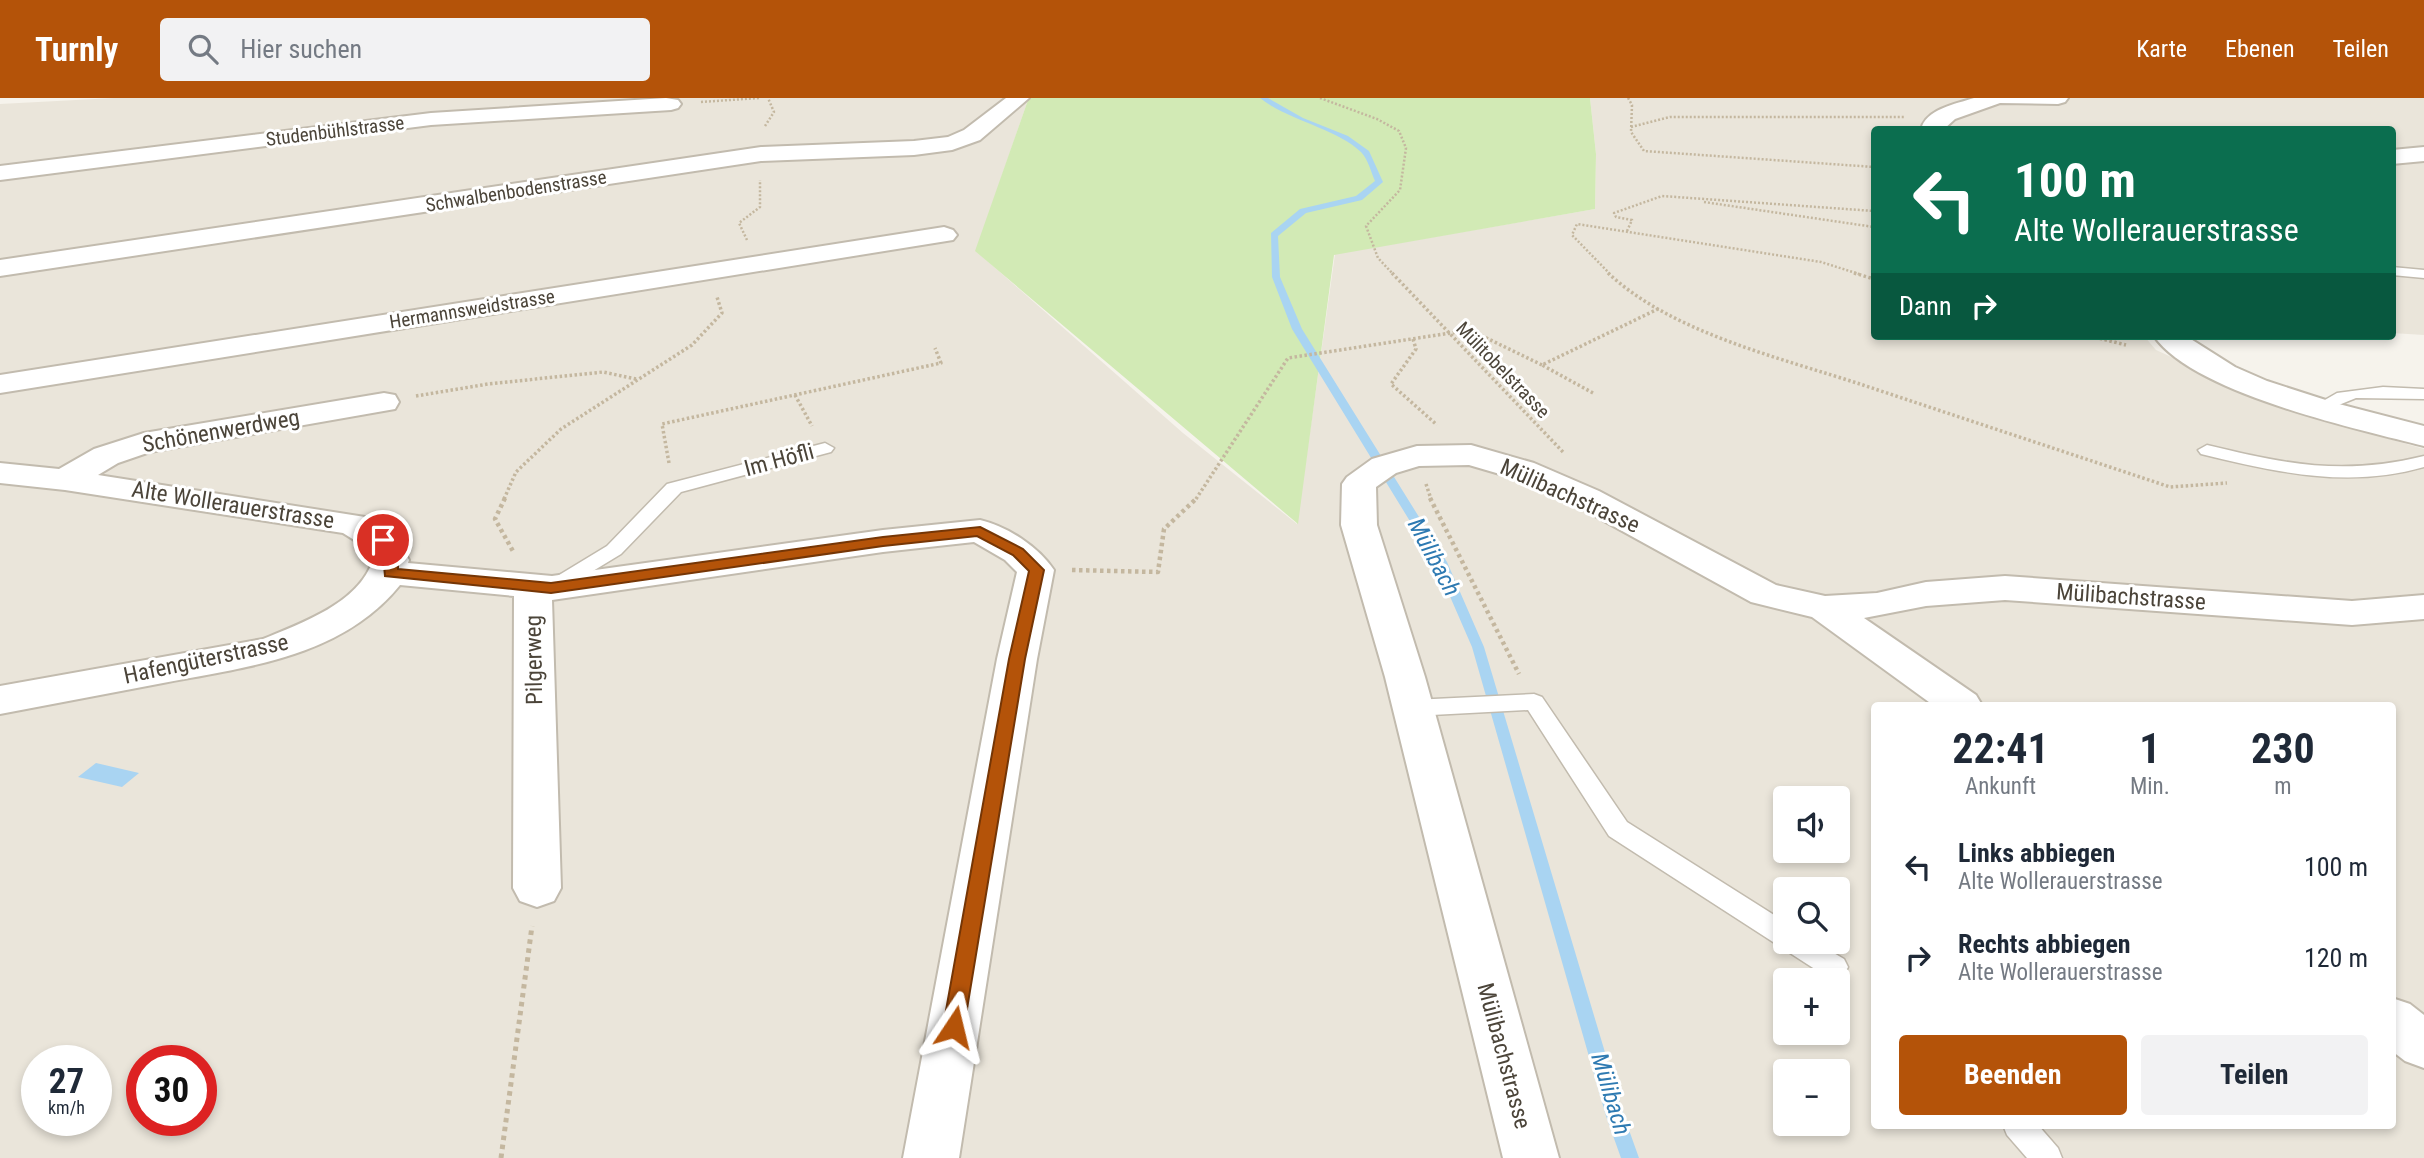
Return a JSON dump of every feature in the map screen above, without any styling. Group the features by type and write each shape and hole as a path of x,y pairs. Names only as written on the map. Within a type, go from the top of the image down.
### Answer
{"street":[{"name":"Schwalbenbodenstrasse","path":"0,268 761,155 914,148 952,143 972,135 1019,98"},
{"path":"1933,126 1947,114 1994,98"},
{"path":"2006,98 2058,98"},
{"name":"Studenbühlstrasse","path":"0,173 431,119 671,104"},
{"path":"2396,157 2424,154"},
{"name":"Hermannsweidstrasse","path":"0,384 944,235"},
{"path":"2173,340 2191,356 2236,378 2319,408 2424,436"},
{"name":"Schönenwerdweg","path":"65,480 106,456 144,443 384,402"},
{"name":"Mülibachstrasse","path":"1531,1158 1413,708 1359,525 1359,484 1384,466 1433,455 1471,455 1522,470 1587,498 1764,594 1825,608 1877,605 1926,594 2005,588 2352,613 2424,607"},
{"name":"Alte Wollerauerstrasse","path":"0,473 65,480 354,524 383,540 391,555 390,573"},
{"path":"390,573 542,588 883,541 980,531 1018,552 1037,570 1017,659 931,1158"},
{"name":"Hafengüterstrasse","path":"0,700 271,650 304,638 336,621 361,604 390,573"},
{"name":"Pilgerweg","path":"537,888 542,588"},
{"path":"1825,608 1957,702"},
{"path":"2396,1023 2424,1045"}],"lane":[{"path":"2396,271 2424,274"},
{"path":"2319,408 2332,399 2367,391 2424,394"},
{"name":"Im Höfli","path":"674,488 825,448"},
{"path":"2207,450 2259,463 2315,471 2370,472 2424,461"},
{"path":"542,588 614,550 674,488"},
{"path":"1413,708 1534,702 1618,829 1773,928"},
{"path":"1813,954 1834,967"},
{"path":"2022,1129 2047,1158"}],"path":[{"path":"671,104 759,98"},
{"name":"Mülitobelstrasse","path":"1320,98 1377,119 1399,131 1406,148 1400,190 1366,226 1378,258 1520,410 1600,488 1587,498"},
{"path":"1628,98 1632,105 1631,132 1644,151 1871,167"},
{"path":"1632,127 1670,117 1902,116 1929,126"},
{"path":"758,264 739,223 760,207 761,155"},
{"path":"1627,231 1632,220 1616,217 1614,213 1662,196 1871,211"},
{"path":"1662,196 1871,227"},
{"path":"1871,278 1821,262 1577,223 1572,235 1615,279 1660,308 1706,331 1748,347 2170,487 2236,482"},
{"name":"Pilgerweg","path":"542,588 495,519 516,472 561,429 692,345 722,313 715,288 758,272 758,264"},
{"path":"1542,365 1660,308"},
{"path":"1106,571 1158,572 1164,530 1198,498 1288,358 1470,330 1593,393"},
{"path":"1413,339 1416,349 1391,384 1440,428 1433,455"},
{"path":"2106,340 2126,345"},
{"path":"674,488 662,424 941,363 935,348"},
{"path":"384,402 488,384 603,372 636,379"},
{"name":"Im Höfli","path":"795,395 825,448"},
{"path":"1486,459 1440,472 1425,482 1429,496 1534,702"},
{"path":"501,1158 537,888"}],"shaded area":[{"path":"114,98 1025,98 1028,100 976,251 1183,433 1297,524 1335,254 1595,209 1596,154 1590,98 2424,98 2424,335 2396,333 2396,126 1871,126 1871,340 2147,340 2156,350 2288,410 2424,449 2424,1158 0,1158 0,104"}],"green space":[{"path":"1025,98 1590,98 1596,154 1595,209 1334,255 1298,524 975,251 1028,100"}],"water":[{"path":"96,763 139,773 122,787 78,777"}],"waterway":[{"name":"Mülibach","path":"1263,98 1301,119 1346,137 1366,153 1379,182 1359,198 1303,211 1274,235 1276,277 1297,329 1441,562 1478,647 1615,1116 1630,1158"}],"route":[{"path":"383,540 391,555 390,573 551,588 883,541 980,531 1018,552 1037,570 1017,659 954,1027"}]}
